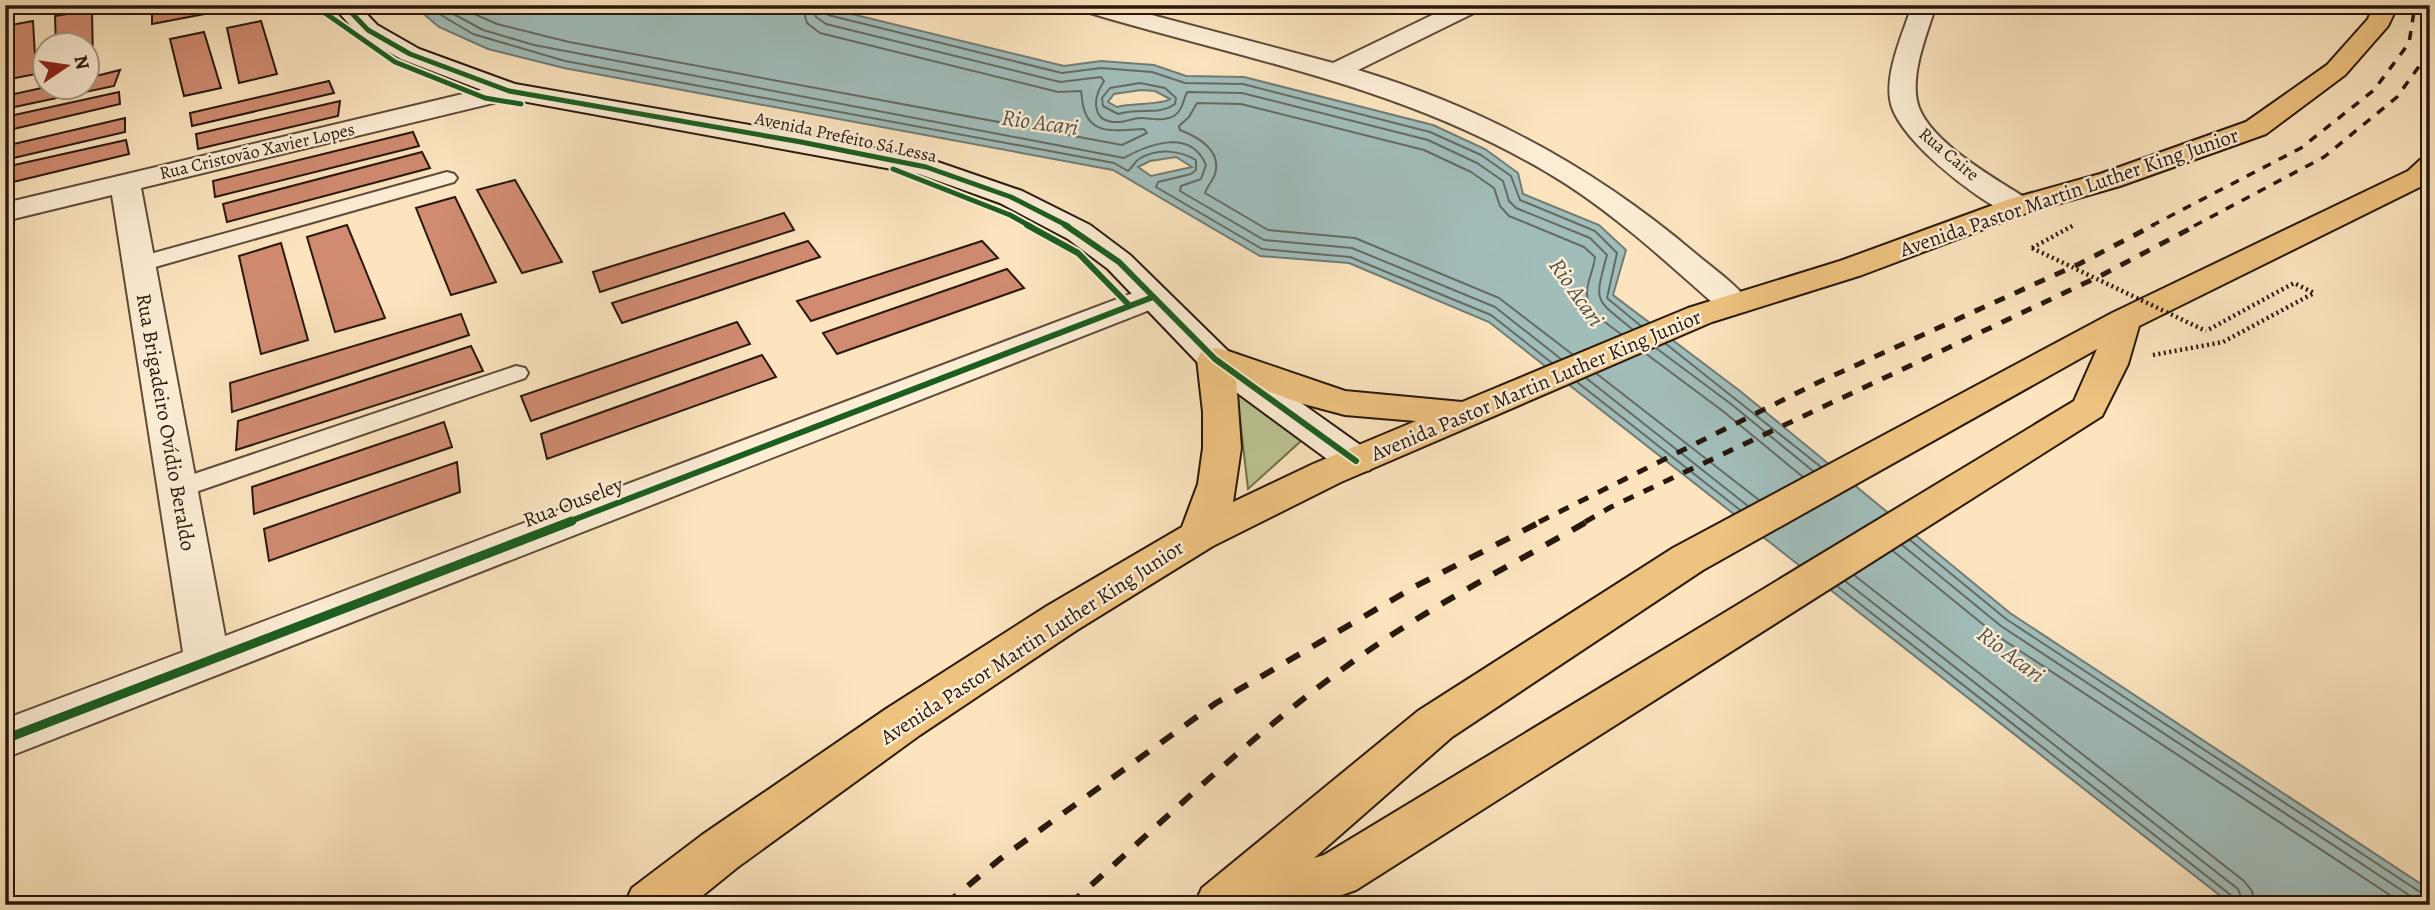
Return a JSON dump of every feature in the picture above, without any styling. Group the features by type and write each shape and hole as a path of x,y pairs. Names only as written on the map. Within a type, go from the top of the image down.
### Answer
{"main road":[{"name":"Avenida Pastor Martin Luther King Junior","path":"651,905 719,851 903,722 1062,618 1198,536 1356,461 1700,315 1851,268 2018,206 2110,180 2256,128 2336,70 2379,21 2385,5"},
{"path":"1221,905 1435,724 1688,559 2124,320 2418,177 2430,166"},
{"path":"1232,905 1338,874 2089,408 2110,364 2124,320"},
{"path":"1198,536 1213,500 1222,451 1215,359 1313,395 1345,403 1488,406"}],"street":[{"name":"Avenida Prefeito Sá Lessa","path":"344,5 368,30 410,54 509,91 802,142 926,167 1010,197 1079,232 1119,261 1215,359 1356,461"},
{"path":"1088,5 1336,71 1419,101 1489,132 1576,178 1640,223 1734,304"},
{"path":"1336,71 1472,5"},
{"name":"Rua Caire","path":"1924,5 1908,58 1903,100 1908,118 1972,175 2018,206"},
{"name":"Rua Cristovão Xavier Lopes","path":"5,212 509,91"},
{"name":"Rua Brigadeiro Ovídio Beraldo","path":"125,182 207,662"},
{"name":"Rua Ouseley","path":"5,739 1153,297"}],"lane":[{"path":"140,264 447,178"},
{"path":"177,489 516,373"}],"path":[{"path":"2032,248 2206,331 2294,283 2314,293 2223,342 2110,364"}],"green space":[{"path":"1237,392 1301,441 1248,489"}],"water":[{"name":"Rio Acari","path":"413,5 815,5 1064,66 1101,61 1154,65 1186,76 1244,77 1433,125 1485,149 1518,173 1523,194 1599,225 1626,250 1613,295 1740,391 2010,613 2430,890 2430,905 2232,905 1489,322 1349,263 1260,256 1113,170 564,68 488,49 439,27","holes":["1155,91 1170,99 1117,107 1108,102 1114,94","1176,157 1192,167 1151,176 1138,167 1150,161"]}],"building":[{"path":"5,5 30,5 30,9 5,14"},
{"path":"193,5 252,5 152,24 152,13"},
{"path":"92,10 92,32 56,32 55,16"},
{"path":"33,21 32,75 5,80 5,26"},
{"path":"261,21 277,74 239,83 227,28"},
{"path":"204,32 221,88 184,96 170,39"},
{"path":"120,70 114,86 102,89 102,74"},
{"path":"329,81 334,93 192,126 190,113"},
{"path":"32,90 32,102 38,102 5,109 5,96"},
{"path":"119,92 120,104 5,131 5,117 73,102 102,102 102,96"},
{"path":"340,101 338,116 198,149 196,134"},
{"path":"125,118 125,132 5,160 5,146"},
{"path":"413,132 419,146 215,197 213,181"},
{"path":"126,140 129,154 5,184 5,167"},
{"path":"422,152 430,168 227,222 223,204"},
{"path":"515,180 562,262 522,273 477,190"},
{"path":"455,197 496,282 451,295 416,208"},
{"path":"784,213 794,230 600,292 593,272"},
{"path":"347,225 385,318 335,332 307,237"},
{"path":"808,241 820,257 622,323 612,303"},
{"path":"982,241 998,258 811,321 797,301"},
{"path":"281,243 308,340 261,354 239,256"},
{"path":"1007,269 1024,288 837,354 823,333"},
{"path":"461,314 469,335 232,412 230,383"},
{"path":"737,322 750,344 531,421 521,396"},
{"path":"471,346 483,371 236,450 238,421"},
{"path":"762,355 776,377 547,459 541,434"},
{"path":"444,422 452,447 254,514 252,487"},
{"path":"457,462 460,492 269,561 264,529"}],"railway":[{"path":"2151,226 2301,148 2374,90 2409,43 2415,5"},
{"path":"2194,226 2324,157 2397,97 2430,51"},
{"path":"1539,522 1819,382 2079,264 2154,225"},
{"path":"1585,522 1611,507 2102,275 2197,225"},
{"path":"945,905 1000,859 1216,703 1416,586 1542,521"},
{"path":"1069,905 1225,764 1347,666 1439,606 1588,521"}],"cycle path":[{"path":"320,5 325,13 395,62 485,98 521,104"},
{"path":"344,5 368,30 410,54 509,91 801,142 926,167 1011,197 1079,232 1119,262 1215,359 1356,461"},
{"path":"893,169 1010,215 1078,253 1129,305"},
{"path":"5,739 1153,297"}]}
